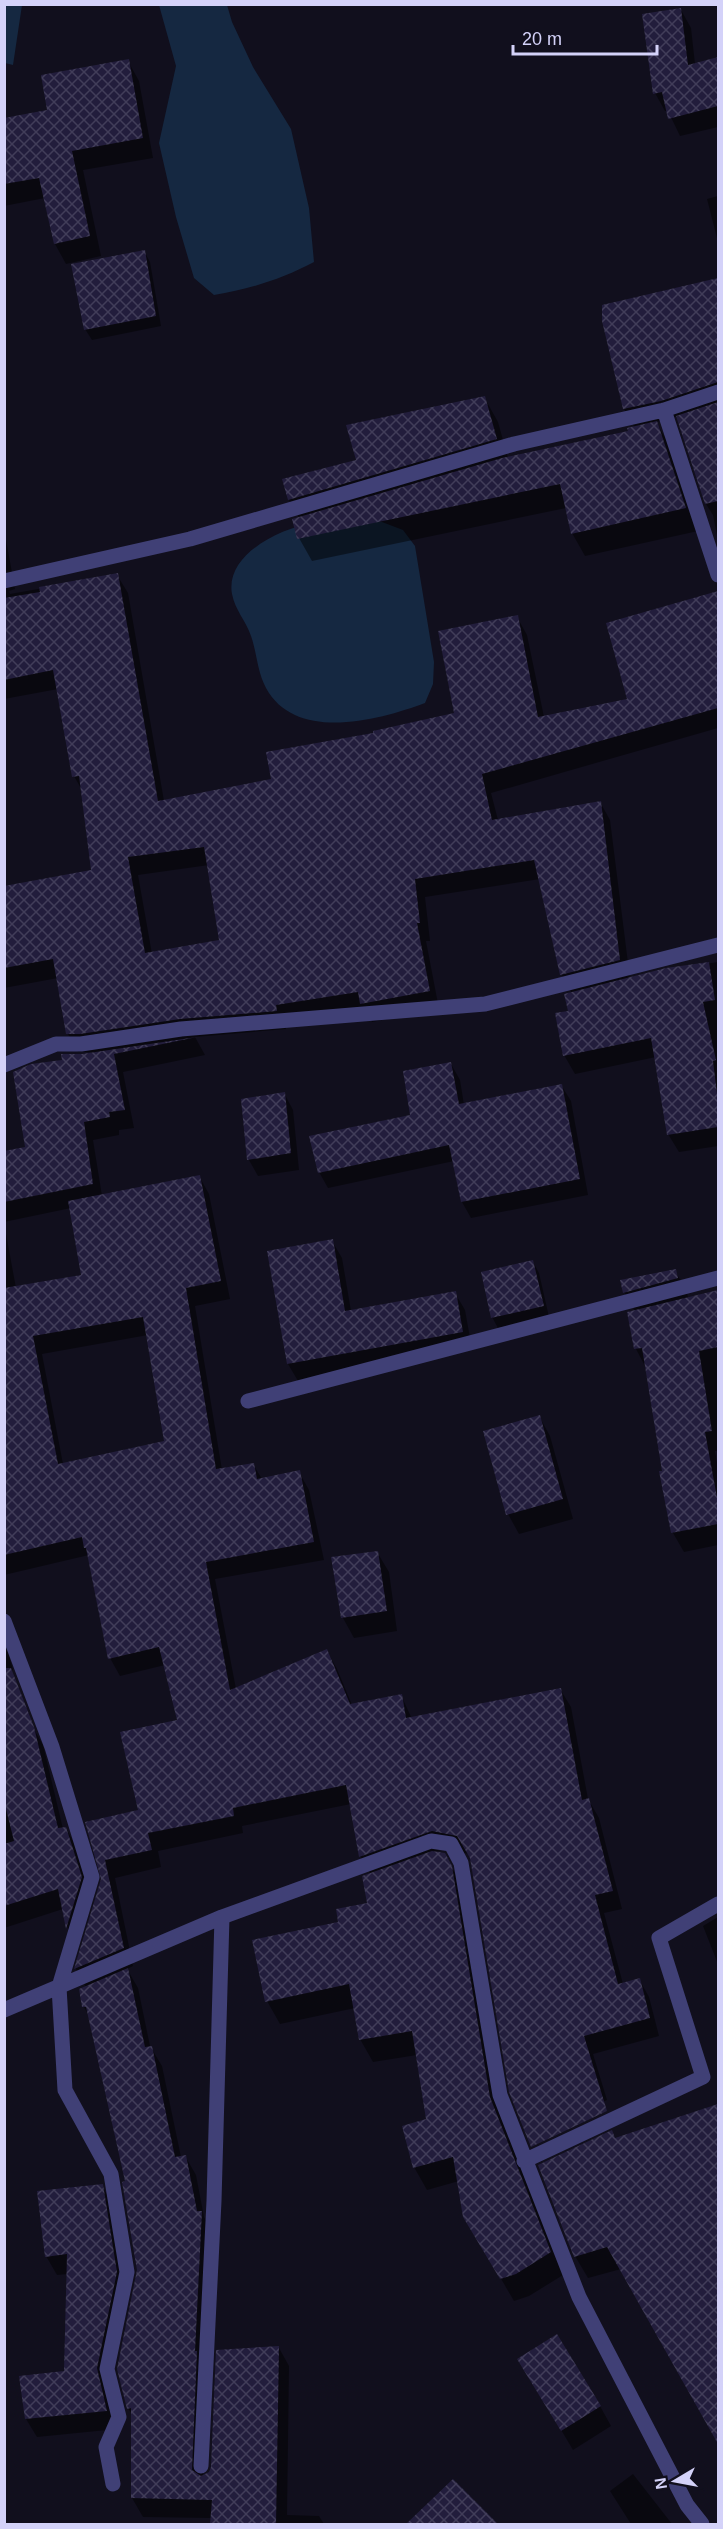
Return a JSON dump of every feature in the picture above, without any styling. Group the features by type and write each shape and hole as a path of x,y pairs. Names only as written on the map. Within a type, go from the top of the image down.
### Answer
{"street":[{"path":"4,581 190,539 514,444 664,410 718,392"},
{"path":"664,410 718,575"},
{"path":"4,1065 56,1044 81,1044 182,1029 485,1004 718,945"},
{"path":"248,1401 718,1278"},
{"path":"4,1621 52,1747 92,1876 58,1987 65,2090 111,2174 127,2272 107,2369 119,2417 106,2447 113,2484"},
{"path":"4,2010 222,1917 431,1841 451,1844 461,1863 500,2095 524,2161 579,2297 687,2505 702,2524"},
{"path":"524,2161 703,2077 659,1938 718,1904"},
{"path":"201,2466 213,2223 222,1917"}],"water":[{"path":"5,4 22,5 13,65 5,63"},
{"path":"159,5 227,5 232,22 253,67 291,129 309,208 314,262 266,283 214,295 194,278 176,217 159,143 176,66"},
{"path":"362,520 382,522 403,530 415,546 434,662 433,684 425,703 385,716 340,722 317,721 297,716 280,705 266,688 251,636 233,600 232,580 237,567 246,556 257,546 285,531 318,522"}],"building":[{"path":"681,8 688,65 718,57 718,106 668,119 662,92 653,94 642,14"},
{"path":"129,59 143,138 72,151 90,236 54,244 39,178 4,184 4,118 47,110 41,75"},
{"path":"145,250 156,316 84,330 71,264"},
{"path":"718,278 718,382 661,401 623,409 602,321 602,305"},
{"path":"485,396 497,439 288,500 282,479 356,460 346,425"},
{"path":"718,402 718,501 705,504 676,416"},
{"path":"657,421 686,508 571,534 560,484 297,539 292,519 502,458 628,431 627,428"},
{"path":"118,573 158,801 271,779 266,752 373,733 373,731 454,713 438,631 518,615 538,717 627,699 606,623 718,591 718,708 482,774 492,820 601,801 620,960 560,975 534,860 415,879 420,923 417,923 430,991 360,1004 358,992 276,1005 277,1011 180,1019 80,1034 66,1034 53,959 4,968 4,886 91,870 79,776 72,777 53,670 4,680 4,598 40,592 39,587","holes":["204,847 219,940 145,953 128,857"]},
{"path":"709,962 715,1000 703,1002 716,1060 713,1061 718,1102 718,1127 667,1135 651,1038 563,1056 555,1013 568,1011 564,994 666,968"},
{"path":"197,1037 114,1054 125,1110 109,1112 110,1117 84,1122 93,1184 4,1202 4,1151 25,1147 13,1072 31,1064 62,1060 61,1054 82,1054"},
{"path":"451,1062 459,1104 562,1084 580,1179 461,1202 449,1145 318,1173 309,1136 410,1115 403,1071"},
{"path":"285,1092 291,1153 247,1160 241,1099"},
{"path":"200,1175 221,1281 186,1288 216,1469 254,1463 257,1479 300,1470 314,1542 206,1562 230,1690 327,1649 350,1704 402,1694 406,1718 561,1688 582,1800 589,1798 613,1891 595,1895 618,1984 640,1978 650,2018 584,2036 607,2111 531,2147 509,2092 470,1858 457,1836 432,1831 359,1857 346,1785 233,1808 234,1816 148,1833 152,1850 105,1860 124,1948 74,1969 101,1879 85,1822 138,1810 120,1732 177,1720 159,1647 108,1659 82,1537 4,1555 4,1288 81,1275 68,1201","holes":["143,1317 164,1441 58,1464 33,1336"]},
{"path":"333,1239 345,1311 456,1291 463,1332 287,1364 267,1251"},
{"path":"533,1260 544,1306 491,1318 481,1272"},
{"path":"676,1269 678,1278 623,1293 620,1280"},
{"path":"718,1290 718,1347 699,1351 712,1431 705,1432 718,1503 718,1524 671,1533 659,1471 662,1471 642,1348 634,1349 627,1312"},
{"path":"540,1415 563,1499 506,1515 483,1431"},
{"path":"378,1551 387,1611 341,1618 331,1557"},
{"path":"4,1668 11,1668 34,1727 58,1828 66,1827 82,1877 66,1929 58,1889 4,1906 4,1844 14,1841 4,1801"},
{"path":"432,1851 445,1853 452,1866 490,2097 551,2252 516,2274 500,2279 463,2217 453,2157 413,2168 402,2126 426,2119 412,2031 359,2040 349,1984 265,2002 252,1940 338,1922 336,1909 367,1903 362,1876"},
{"path":"128,1968 145,2047 152,2046 175,2157 186,2155 197,2211 202,2211 192,2470 201,2476 209,2472 211,2467 216,2350 279,2346 276,2524 210,2524 212,2500 131,2498 131,2408 127,2409 117,2369 137,2270 122,2182 125,2181 86,2007 82,2007 79,1989"},
{"path":"718,2104 718,2444 607,2247 574,2257 538,2165 612,2130 615,2138"},
{"path":"103,2184 117,2272 97,2368 107,2411 25,2419 19,2376 64,2371 67,2254 45,2257 37,2191"},
{"path":"557,2334 601,2406 561,2431 517,2359"},
{"path":"453,2479 498,2524 406,2524"}]}
